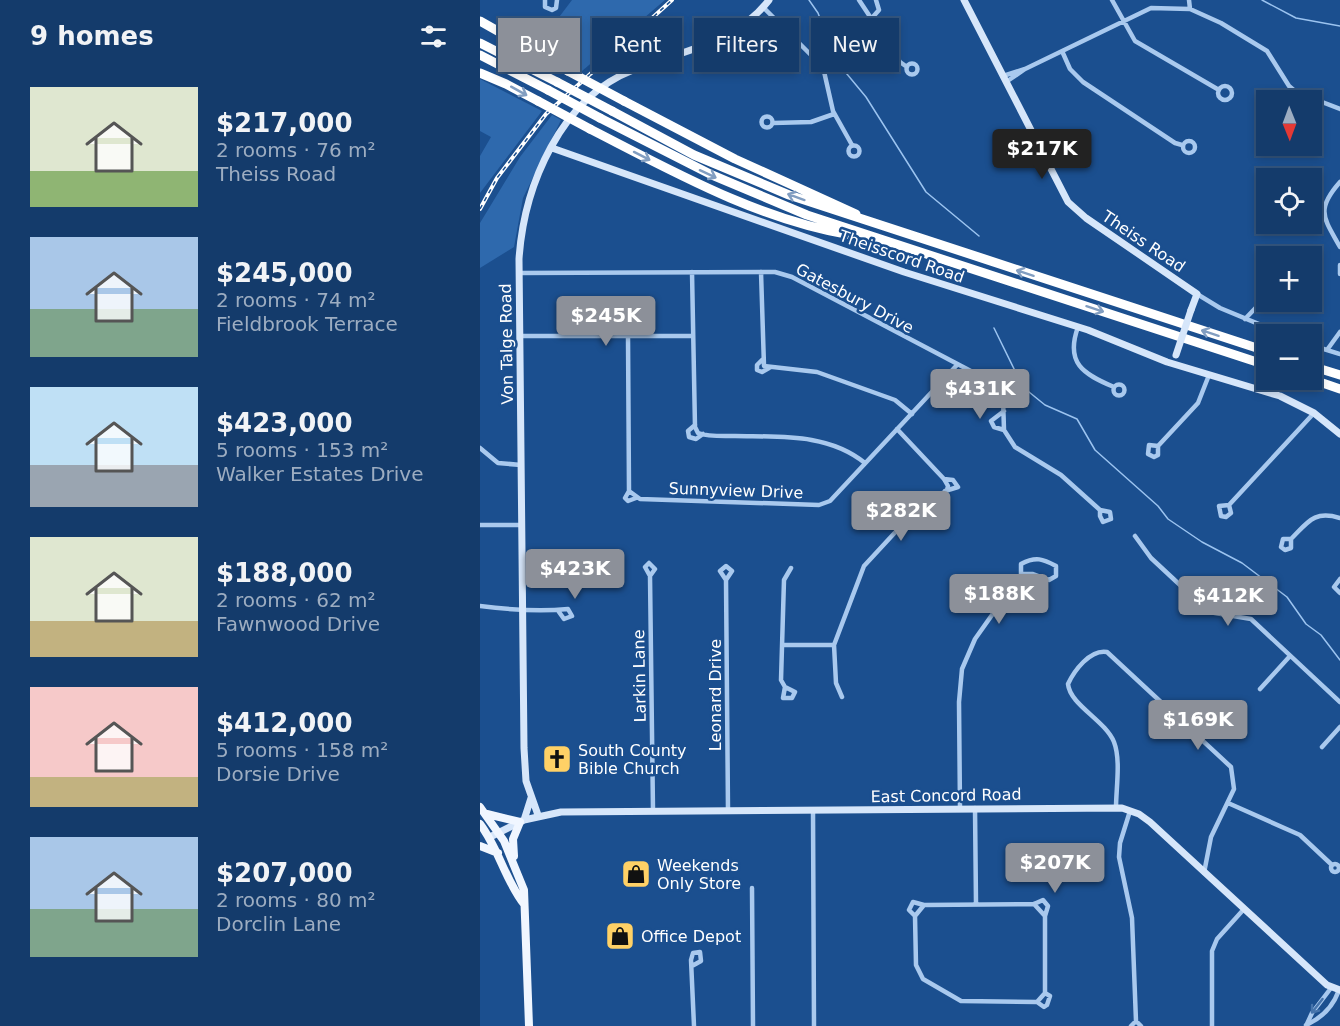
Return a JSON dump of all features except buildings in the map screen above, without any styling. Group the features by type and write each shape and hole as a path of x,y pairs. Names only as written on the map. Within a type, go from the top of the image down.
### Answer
{"highway":[{"path":"480,21 498,32"},
{"path":"480,26 498,33"},
{"path":"480,43 741,176 871,223 1256,348"},
{"path":"480,56 735,186 880,239 1256,362"},
{"path":"570,72 735,159 845,207 871,223"},
{"path":"480,75 499,80 686,177 763,209 822,230 880,239"},
{"path":"1322,369 1340,375"},
{"path":"1322,383 1340,389"}],"main road":[{"path":"483,810 522,821 513,839 514,860"},
{"path":"483,810 499,832 514,860 524,890 529,1026"},
{"path":"480,824 499,854 514,892 524,904"},
{"path":"480,846 499,854"}],"street":[{"path":"545,0 545,7 552,10 558,5 557,0"},
{"name":"Von Talge Road","path":"538,816 526,781 524,762 519,273 520,243 526,209 552,148 574,113 607,83 632,70 688,53 722,38 744,25 769,0"},
{"path":"859,0 870,18"},
{"path":"872,18 879,10 876,0"},
{"name":"Theiss Road","path":"964,0 1071,206 1197,294 1258,324"},
{"path":"1112,0 1135,41 1219,90"},
{"path":"1189,0 1190,9"},
{"path":"763,7 824,67 834,114 852,146"},
{"path":"1005,79 1150,8 1190,9 1221,23 1267,51 1289,86 1296,92 1340,109"},
{"path":"1062,51 1070,69 1083,82 1182,145"},
{"path":"899,61 907,67"},
{"path":"773,123 810,122 834,114"},
{"name":"Theisscord Road","path":"552,148 904,272 1078,327 1174,364"},
{"path":"1340,182 1325,203 1324,215 1325,224 1340,247"},
{"path":"1340,265 1340,274"},
{"path":"692,272 695,425 698,433 810,438 832,444 855,455 865,463"},
{"path":"761,272 762,360 764,366 817,372 895,400 912,414"},
{"name":"Gatesbury Drive","path":"519,273 775,272 792,278 986,379 998,389 1004,398 1004,430"},
{"path":"1197,294 1174,364 1280,396 1314,413 1340,434"},
{"path":"1245,319 1256,307"},
{"path":"1078,327 1073,342 1078,363 1088,374 1114,387"},
{"path":"1327,350 1340,332"},
{"path":"520,336 693,336"},
{"name":"Sunnyview Drive","path":"628,336 629,491 636,498 819,505 830,501 957,365"},
{"path":"1322,348 1340,354"},
{"path":"1158,446 1198,403 1209,375"},
{"path":"1004,411 991,421 994,427 1004,430 1015,447 1060,475 1100,510"},
{"path":"1229,505 1314,413"},
{"path":"695,425 688,431 689,437 696,439 703,434"},
{"path":"897,429 944,479 948,486 945,491"},
{"path":"480,448 498,463 521,465"},
{"path":"842,697 836,683 834,645 864,566 914,513 945,491 958,487 953,480 944,479"},
{"path":"1291,539 1312,518 1325,514 1340,518"},
{"path":"480,525 522,525"},
{"path":"1135,536 1151,558 1209,612 1225,616 1245,616 1340,702"},
{"path":"960,809 962,669 975,639 1021,574 1022,564 1029,559 1041,558 1056,566 1056,576 1049,580 1033,574 1021,574"},
{"path":"784,687 781,680 784,580 791,568"},
{"name":"Larkin Lane","path":"650,576 653,811"},
{"path":"1340,579 1334,587 1340,593"},
{"name":"Leonard Drive","path":"726,580 728,810"},
{"path":"480,606 559,612"},
{"path":"783,645 834,645"},
{"path":"1116,808 1114,744 1105,727 1071,694 1068,684 1096,652 1107,652 1231,767 1234,789 1211,837 1204,873"},
{"path":"1260,689 1290,656"},
{"path":"1322,747 1340,728"},
{"path":"522,821 531,798"},
{"path":"1228,803 1300,835 1332,865"},
{"path":"975,808 976,904"},
{"name":"East Concord Road","path":"490,837 522,821 561,812 975,808 1116,808 1130,810 1150,822 1244,909 1338,991"},
{"path":"813,810 816,1025"},
{"path":"1130,810 1119,857 1132,918 1136,1021 1141,1026"},
{"path":"752,888 753,1026"},
{"path":"915,916 909,910 910,904 916,901 924,905 1034,904 1040,900 1046,901 1048,910 1045,916 1045,993 1037,1002"},
{"path":"1034,904 1045,916"},
{"path":"924,905 915,916 916,965 923,979 961,1001 1037,1002 1044,1007 1050,996 1045,993"},
{"path":"1212,1026 1212,951 1217,939 1244,909"},
{"path":"692,966 694,1026"},
{"path":"1306,1026 1319,1018 1335,1002 1338,991"},
{"path":"1306,1026 1312,1013 1338,991"},
{"path":"1131,1026 1136,1021"}],"shaded area":[{"path":"572,0 665,0 644,18 592,18 592,62 582,71 580,70 580,18 558,18"},
{"path":"480,79 542,111 480,193 480,156 491,137 480,131"},
{"path":"552,115 561,120 523,198 514,247 480,268 480,223 520,157"}],"waterway":[{"path":"809,0 818,13 837,62 866,97 926,192 979,236"},
{"path":"1262,0 1296,18 1340,26"},
{"path":"994,328 1020,381 1029,392 1045,405 1077,419 1095,450 1158,506 1168,519 1202,542 1242,563 1287,597 1306,624 1321,635 1340,660"}],"railway":[{"path":"480,209 497,178 546,114 672,0"}],"place":[{"name":"South County Bible Church","path":"557,759"},
{"name":"Weekends Only Store","path":"636,874"},
{"name":"Office Depot","path":"620,936"}]}
